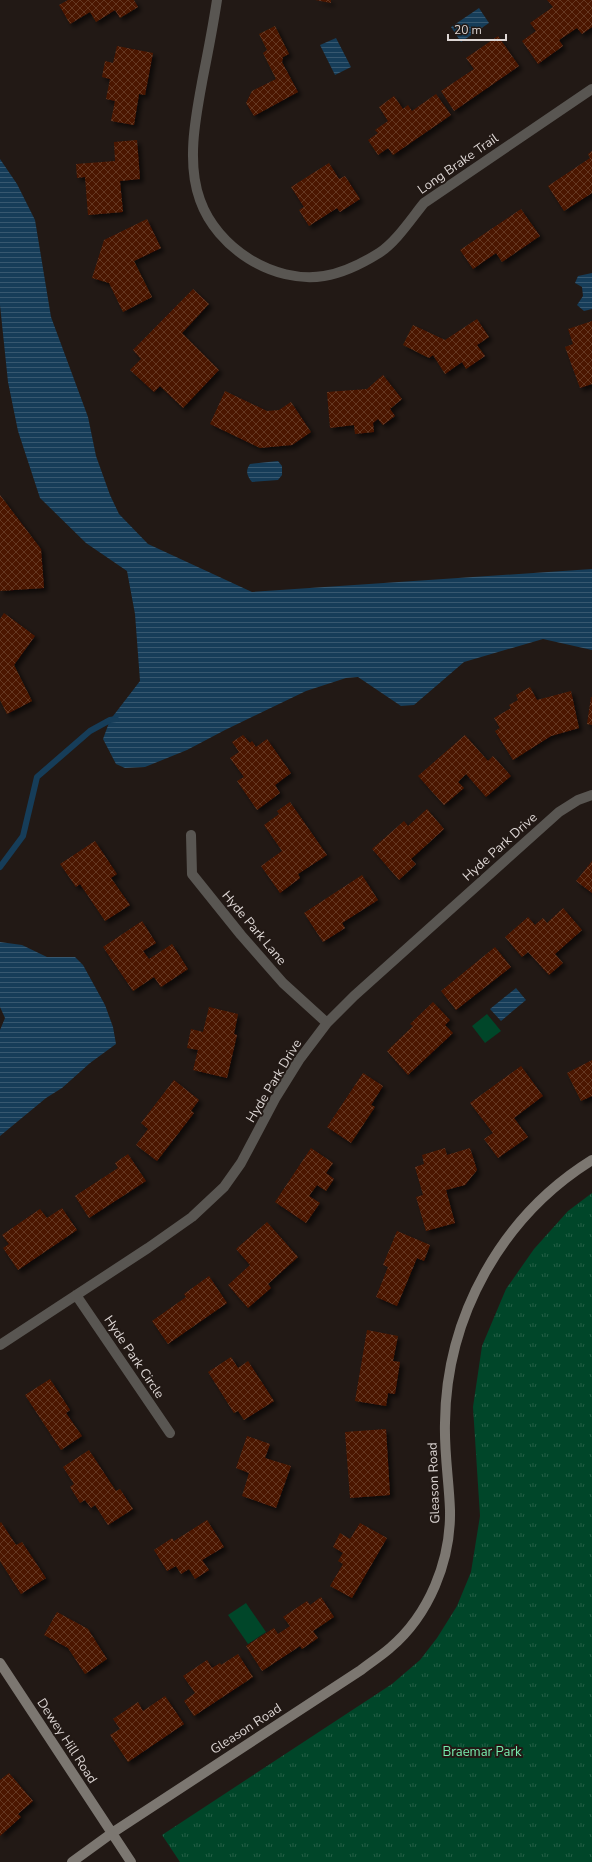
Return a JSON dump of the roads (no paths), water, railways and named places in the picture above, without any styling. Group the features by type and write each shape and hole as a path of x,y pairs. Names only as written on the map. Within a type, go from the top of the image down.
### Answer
{"street":[{"name":"Long Brake Trail","path":"217,0 193,142 194,172 200,200 214,227 236,250 262,267 293,276 324,276 354,267 381,252 403,229 424,203 592,89"},
{"name":"Hyde Park Drive","path":"0,1345 148,1248 192,1217 224,1187 241,1163 280,1091 299,1060 327,1023 354,996 559,812 578,800 592,794"},
{"name":"Hyde Park Lane","path":"191,835 192,874 240,935 283,983 327,1023"},
{"name":"Gleason Road","path":"72,1862 112,1833 361,1670 391,1647 418,1616 435,1587 446,1552 450,1512 444,1423 448,1372 460,1328 478,1284 502,1244 533,1207 569,1174 592,1160"},
{"name":"Hyde Park Circle","path":"76,1295 170,1433"},
{"name":"Dewey Hill Road","path":"0,1663 132,1862"}],"water":[{"path":"479,8 489,23 461,42 451,27"},
{"path":"336,38 351,67 335,75 320,45"},
{"path":"0,159 17,184 35,220 51,317 88,417 96,456 110,495 119,514 148,544 252,592 592,569 592,650 543,639 464,662 414,705 401,706 358,677 346,678 306,691 187,750 145,767 125,768 116,764 103,739 110,720 140,681 135,614 127,571 86,543 40,498 18,431 8,382 0,305"},
{"path":"592,273 592,309 584,311 577,305 583,296 582,287 575,283 578,276"},
{"path":"278,461 282,466 282,475 278,480 252,482 249,478 247,471 250,464"},
{"path":"0,942 22,945 47,957 75,957 83,965 105,1005 113,1027 116,1044 90,1063 62,1088 46,1098 0,1136 0,1030 5,1018 0,1007"},
{"path":"516,988 526,1000 501,1021 490,1009"}],"waterway":[{"path":"0,867 23,836 37,777 90,731 110,720 116,719"}],"park label":[{"name":"Braemar Park","path":"482,1752"}]}
